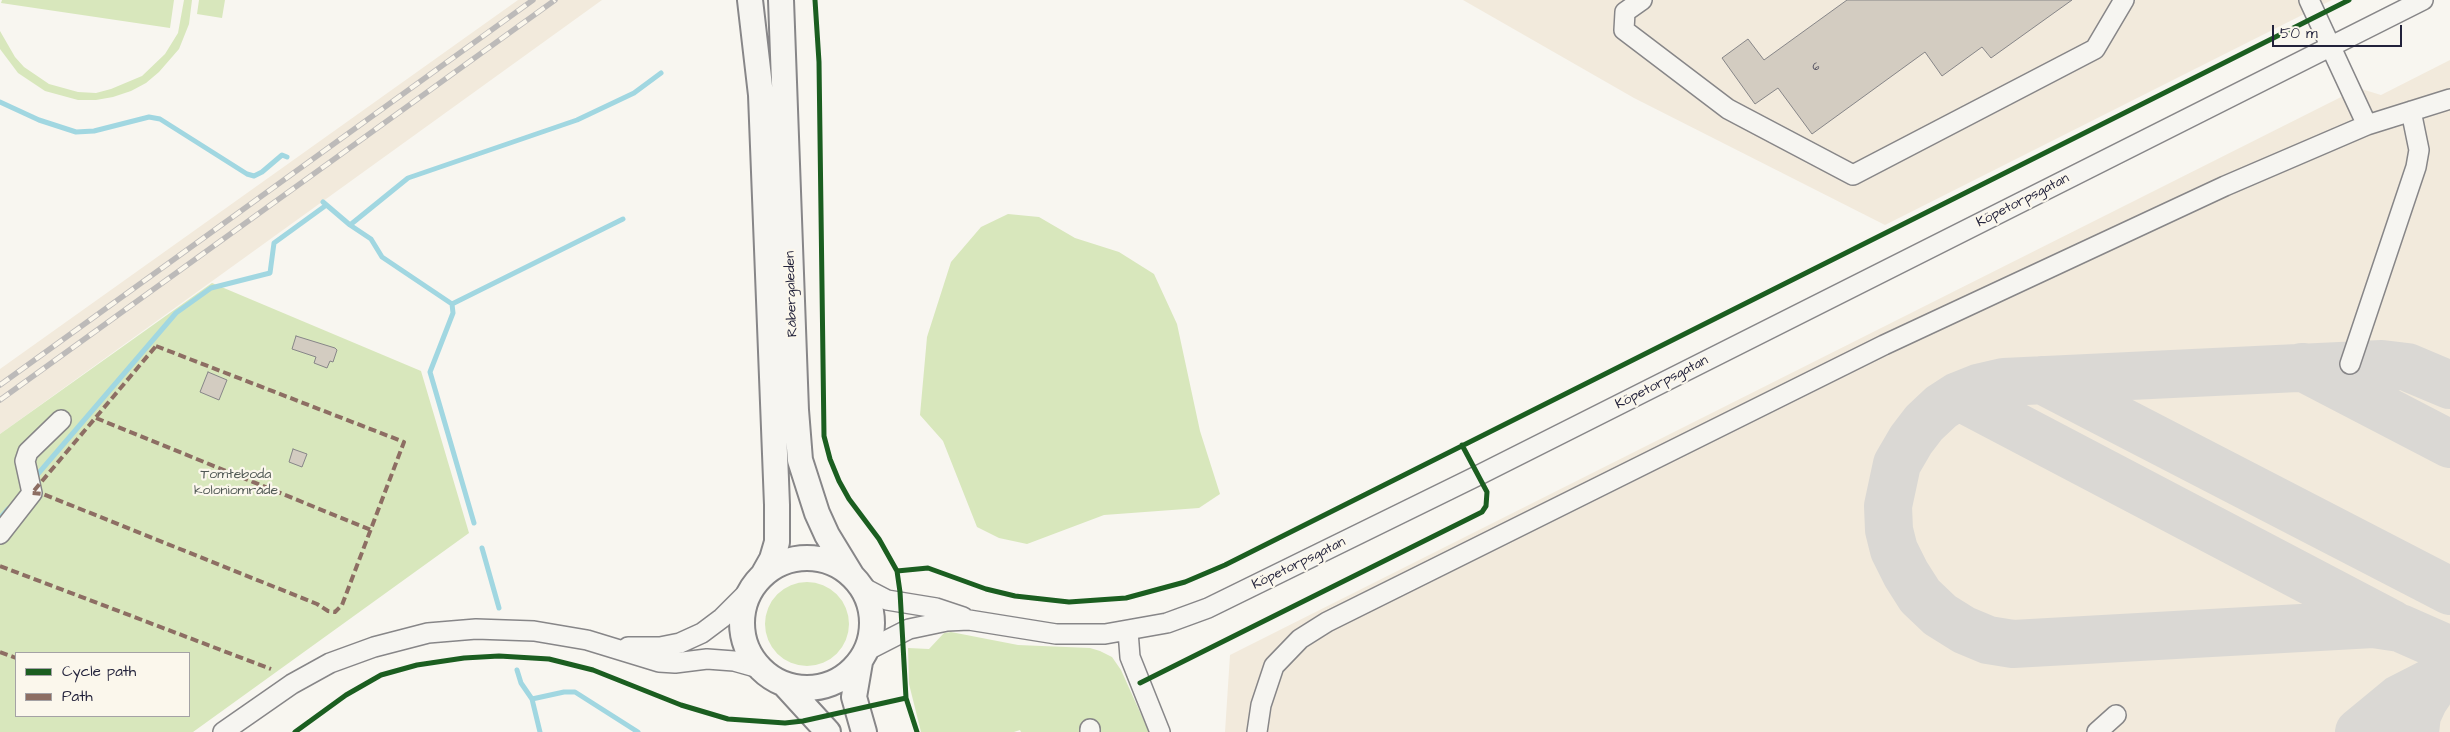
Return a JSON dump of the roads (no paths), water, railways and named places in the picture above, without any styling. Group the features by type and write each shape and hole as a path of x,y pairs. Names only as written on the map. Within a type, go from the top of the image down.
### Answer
{"main road":[{"name":"Råbergaleden","path":"750,0 760,95 777,505 777,542 772,559 757,582"},
{"name":"Råbergaleden","path":"781,0 796,410 800,460 817,513 827,535 857,582"},
{"path":"863,657 845,677 826,686 805,689 785,685 771,678 759,668 747,650 742,629 744,608 757,582 788,561 807,558 827,561 857,582 869,602 872,619 871,635 863,657 854,696 864,732"},
{"path":"785,685 828,732"}],"street":[{"path":"1642,0 1625,12 1624,30 1728,109 1853,176 2095,49 2124,0"},
{"path":"2309,0 2332,46 2367,125"},
{"name":"Köpetorpsgatan","path":"863,657 909,629 926,624 969,620 1056,634 1105,634 1128,631 1181,618 1277,576 2423,0"},
{"path":"1257,732 1261,705 1274,666 1300,639 1326,622 1884,345 2225,186 2367,125 2450,99"},
{"path":"2350,364 2416,167 2418,150 2411,111"},
{"path":"0,534 32,493 25,461 28,452 61,420"},
{"path":"613,647 660,647 680,643 702,633 722,618 757,582"},
{"name":"Köpetorpsgatan","path":"857,582 887,600 953,612 969,620"},
{"path":"223,732 292,684 330,663 374,647 428,633 476,629 534,631 587,640 659,662 675,663 707,659 734,660 759,668"},
{"path":"1128,631 1130,656 1160,732"},
{"path":"2097,732 2116,715"}],"waterway":[{"path":"350,225 408,178 577,120 634,93 661,73"},
{"path":"0,102 39,120 76,132 94,131 149,117 160,119 247,174 254,176 262,172 282,155 287,157"},
{"path":"323,202 350,225 371,239 382,257 452,304 453,313 430,372 474,523"},
{"path":"37,475 176,313 211,288 270,273 274,243 325,206"},
{"path":"452,304 623,219"},
{"path":"0,518 8,509"},
{"path":"482,548 499,608"},
{"path":"517,670 521,683 532,699 540,732"},
{"path":"532,699 564,692 575,692 638,732"}],"railway":[{"path":"0,385 533,0"},
{"path":"0,400 555,0"}],"park label":[{"name":"Tomteboda koloniområde","path":"236,484"}]}
